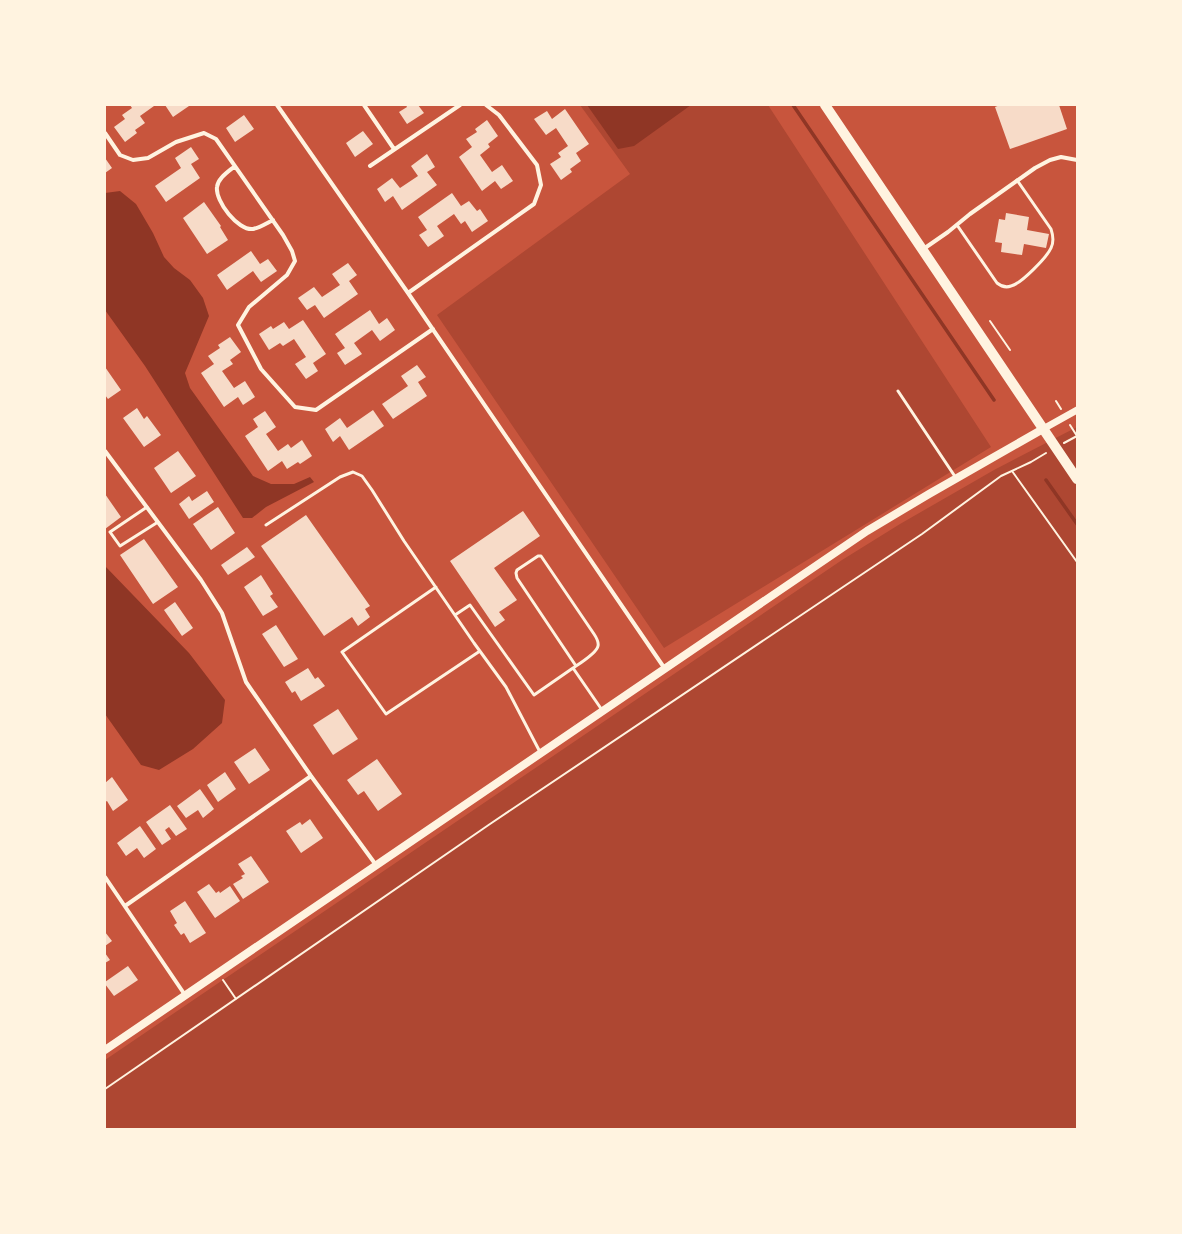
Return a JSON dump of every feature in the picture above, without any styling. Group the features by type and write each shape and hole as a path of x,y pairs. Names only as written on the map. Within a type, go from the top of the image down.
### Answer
{"main road":[{"path":"825,105 1077,479"},
{"path":"105,1050 867,531 956,478 1043,429"}],"street":[{"path":"277,105 433,329 665,669"},
{"path":"364,105 394,149"},
{"path":"370,166 460,105"},
{"path":"408,293 534,204 541,185 537,165 499,115 486,105"},
{"path":"105,134 120,155 133,160 148,158 176,142 204,133 216,139 273,220 292,251 295,261 287,275 249,307 238,325 261,369 295,407 316,410 433,329"},
{"path":"922,250 1035,168 1050,160 1061,157 1077,160"},
{"path":"235,166 221,178 217,187 218,197 224,209 234,221 244,229 253,229 273,220"},
{"path":"1043,429 1077,410"},
{"path":"105,451 201,580 222,613 246,682 376,866"},
{"path":"125,906 311,776"},
{"path":"105,877 185,996"}],"lane":[{"path":"957,225 997,283 1003,287 1011,287 1016,284 1046,255 1051,248 1054,236 1017,180"},
{"path":"898,390 956,478"},
{"path":"266,525 340,477 353,472 362,476 404,541 506,687 541,753"},
{"path":"147,507 110,532 120,546 158,522"},
{"path":"455,615 470,605 534,695 574,667 596,651 599,646 594,634 541,556 538,556 517,570 517,578 574,667 603,711"},
{"path":"436,587 342,652 386,714 480,651"}],"path":[{"path":"990,321 1010,350"},
{"path":"105,1089 490,824 922,534 987,485 1001,476 1037,458"},
{"path":"1012,471 1077,562"},
{"path":"218,973 236,999"}],"shaded area":[{"path":"580,105 768,105 991,447 664,648 437,315 630,174"},
{"path":"587,105 691,105 634,146 618,149"},
{"path":"120,191 136,204 153,233 164,257 174,268 190,280 203,298 209,316 185,373 190,388 253,476 271,484 294,484 310,477 314,482 266,507 252,518 243,518 145,366 105,310 105,193"},
{"path":"1077,427 1077,1129 105,1129 105,1060 842,560 900,524 994,470"},
{"path":"105,566 189,653 225,700 222,723 193,749 159,770 141,765 105,714"}],"building":[{"path":"130,105 154,106 140,116 145,123 135,130 137,133 125,142 114,127 125,119 122,115 132,108"},
{"path":"165,105 188,105 189,106 173,117"},
{"path":"406,105 418,105 424,113 407,124 399,112 407,107"},
{"path":"1000,105 1059,105 1067,129 1010,149 995,107"},
{"path":"565,109 589,144 576,153 581,161 570,169 572,172 561,180 550,164 561,157 558,153 568,146 556,128 546,135 534,119 547,111 552,119"},
{"path":"244,115 254,129 235,142 226,128"},
{"path":"487,120 498,136 488,144 490,147 480,155 492,172 502,165 513,181 501,189 495,181 482,191 459,157 472,147 466,139 477,132 475,129"},
{"path":"363,131 373,144 355,157 346,143"},
{"path":"191,147 199,159 191,164 200,178 166,202 155,186 181,168 175,158"},
{"path":"427,154 435,167 427,172 437,185 402,210 393,196 385,202 377,189 392,178 400,188 418,176 411,166"},
{"path":"105,158 112,168 105,173"},
{"path":"452,193 461,206 469,201 477,211 480,209 488,221 472,232 465,221 461,224 454,214 437,226 444,236 428,247 419,235 427,230 418,217"},
{"path":"204,202 221,226 220,227 228,240 207,254 183,218"},
{"path":"1006,213 1029,217 1027,230 1049,234 1046,248 1024,244 1022,255 1001,252 1002,243 995,242 999,219 1005,220"},
{"path":"251,251 260,264 268,259 277,271 261,282 253,271 227,290 217,275"},
{"path":"348,263 357,275 349,281 358,294 324,318 315,305 307,310 298,298 314,287 322,297 340,285 332,274"},
{"path":"370,310 379,324 387,318 395,330 380,341 372,330 354,343 362,354 345,365 337,353 345,348 335,334"},
{"path":"303,320 326,354 313,363 318,371 306,379 295,364 306,357 294,339 283,346 280,343 269,350 259,334 271,326 273,329 284,322 289,329"},
{"path":"230,337 241,352 230,360 233,364 222,371 234,388 245,381 255,397 243,405 238,397 224,407 201,373 214,364 208,356 220,348 218,345"},
{"path":"417,365 426,377 418,382 427,396 393,419 382,404 408,386 401,376"},
{"path":"105,367 121,390 108,399 105,395"},
{"path":"137,408 144,419 147,416 161,435 144,447 123,418"},
{"path":"373,410 384,426 349,450 340,436 333,442 325,429 340,418 347,428"},
{"path":"265,411 276,427 266,434 278,451 288,444 291,448 302,440 312,456 300,464 298,462 287,469 282,461 268,471 245,436 258,427 253,419"},
{"path":"178,451 196,476 171,493 154,468"},
{"path":"207,491 214,502 189,519 179,504 189,496 192,501"},
{"path":"105,494 121,517 105,529"},
{"path":"218,507 235,533 211,550 193,524"},
{"path":"523,511 540,536 494,568 517,600 499,612 505,620 495,627 450,561"},
{"path":"306,515 370,606 365,609 370,617 358,626 352,617 324,636 261,546"},
{"path":"144,539 178,587 153,604 120,555"},
{"path":"247,547 255,557 228,575 221,565"},
{"path":"261,575 273,594 270,596 278,607 263,616 244,587"},
{"path":"175,602 193,628 182,636 164,610"},
{"path":"276,625 298,659 284,667 262,634"},
{"path":"308,668 315,679 318,677 325,686 301,701 295,691 292,693 285,682"},
{"path":"338,709 358,739 333,755 313,725"},
{"path":"255,748 270,770 249,784 234,762"},
{"path":"377,759 402,794 378,811 364,791 358,795 347,780"},
{"path":"225,772 236,789 218,802 207,785"},
{"path":"112,777 128,800 113,811 107,801 105,802 105,783"},
{"path":"200,789 214,809 203,818 198,810 186,818 177,806"},
{"path":"170,805 187,829 176,836 169,827 165,830 171,839 162,845 146,822"},
{"path":"310,819 323,838 301,853 286,831 300,822 302,825"},
{"path":"140,826 156,849 144,858 137,848 126,856 117,843"},
{"path":"251,856 269,882 243,899 233,884 243,878 241,876 245,874 238,864"},
{"path":"209,884 216,893 219,891 220,893 230,886 240,901 215,918 197,892"},
{"path":"185,901 206,933 190,943 184,933 181,935 174,925 177,923 170,911"},
{"path":"105,932 112,941 105,946"},
{"path":"105,953 110,960 105,963"},
{"path":"128,966 138,980 114,996 105,982"}],"waterway":[{"path":"793,105 994,400"},
{"path":"1046,480 1077,524"}]}
